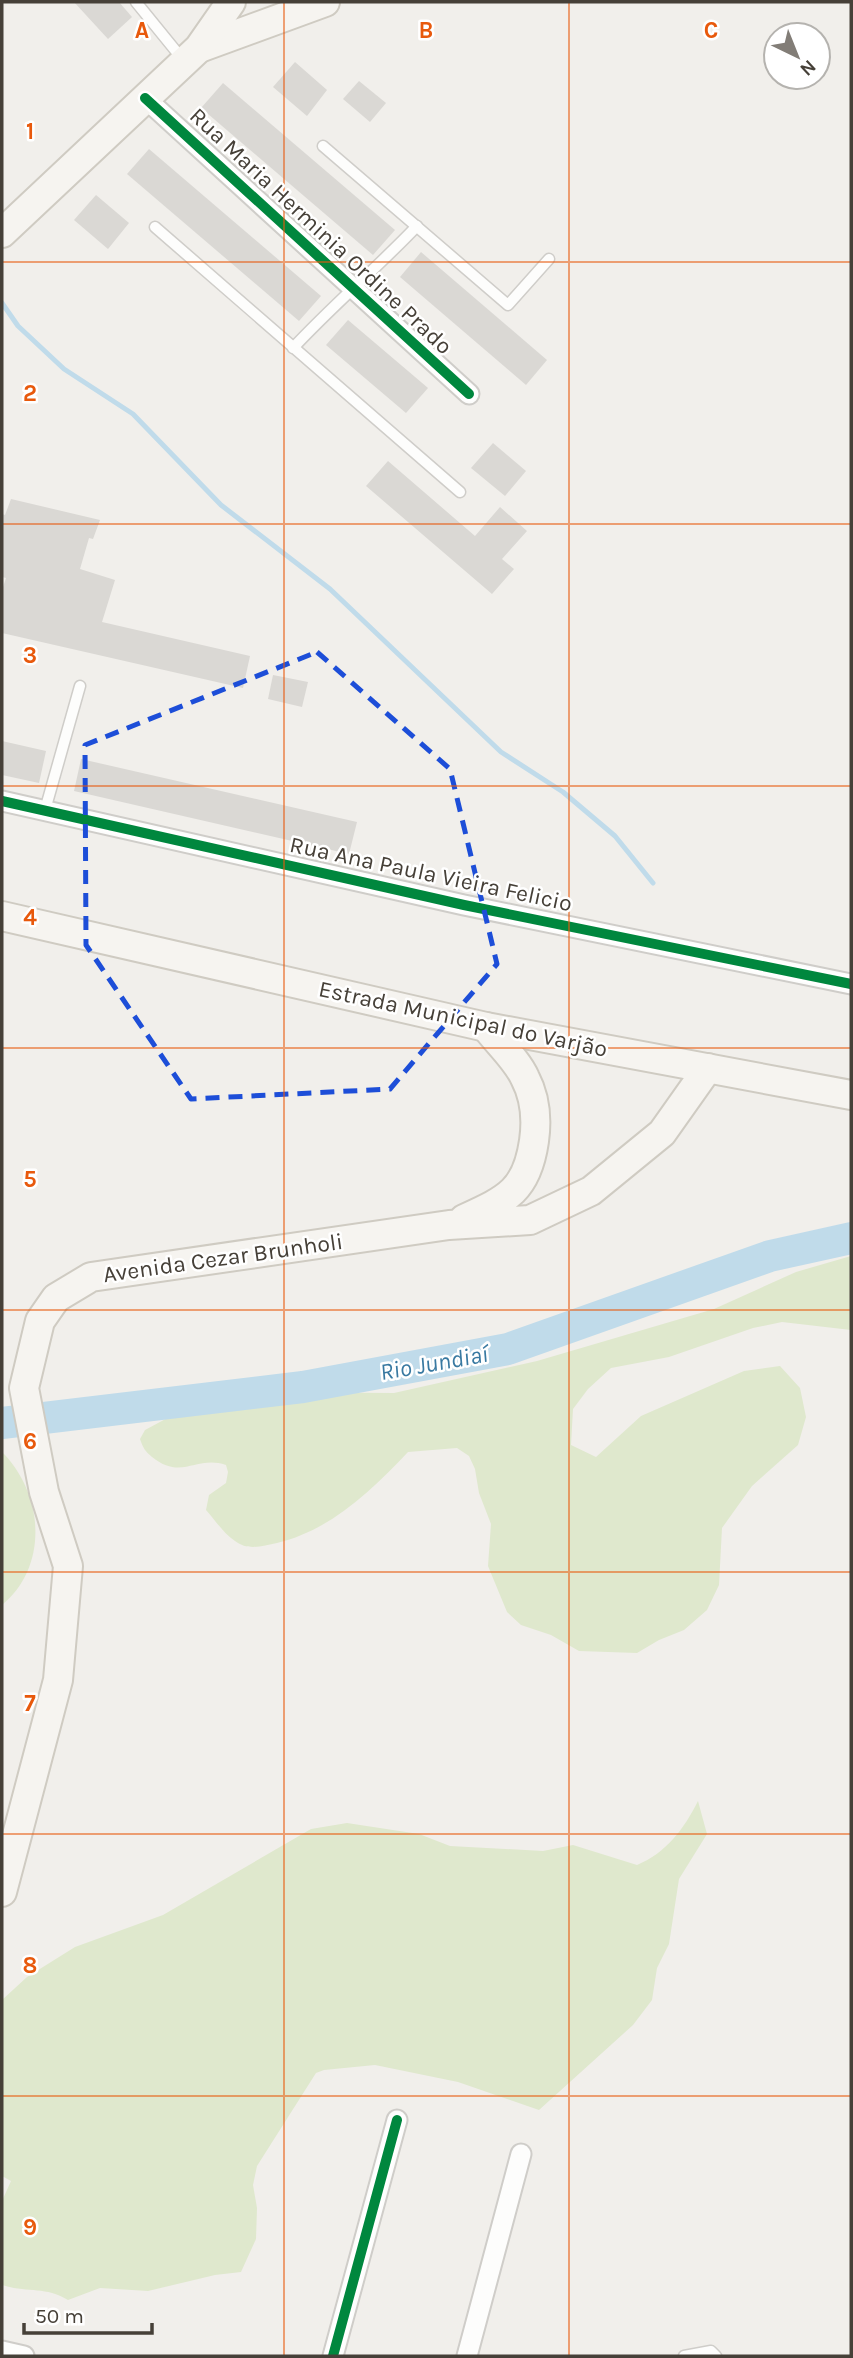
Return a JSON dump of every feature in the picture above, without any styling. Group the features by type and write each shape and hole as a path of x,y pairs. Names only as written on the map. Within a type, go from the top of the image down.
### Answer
{"main road":[{"path":"2,233 192,55 231,2"},
{"path":"192,55 325,2"},
{"path":"2,916 76,933"},
{"path":"2,933 76,933"},
{"name":"Estrada Municipal do Varjão","path":"76,933 486,1027 851,1095"},
{"name":"Avenida Cezar Brunholi","path":"449,1225 494,1205 517,1187 530,1168 537,1120 525,1077 486,1027"},
{"name":"Avenida Cezar Brunholi","path":"2,1892 58,1680 68,1566 44,1492 24,1388 40,1321 56,1298 91,1277 449,1225 530,1220 592,1191 662,1133 708,1068"}],"street":[{"name":"Rua Maria Herminia Ordine Prado","path":"145,98 469,394"},
{"name":"Rua Ana Paula Vieira Felicio","path":"2,801 464,905 851,984"},
{"path":"333,2356 397,2120"},
{"path":"467,2356 521,2154"},
{"path":"2,2351 24,2356"}],"lane":[{"path":"136,2 192,55"},
{"path":"323,146 508,305 549,259"},
{"path":"293,348 351,289 370,276 417,226"},
{"path":"155,228 460,492"},
{"path":"45,810 80,686"},
{"path":"684,2356 711,2351 716,2356"}],"highlighted area":[{"path":"317,652 450,769 497,964 390,1089 191,1099 86,945 85,745"}],"green space":[{"path":"851,1256 851,1330 782,1322 753,1328 669,1357 611,1368 588,1389 573,1409 571,1445 596,1457 641,1416 744,1371 780,1366 800,1388 806,1417 798,1445 752,1486 722,1528 719,1585 707,1610 684,1630 637,1653 579,1651 551,1635 521,1625 507,1612 488,1566 491,1524 479,1493 475,1469 469,1456 457,1448 408,1452 365,1495 332,1519 297,1537 250,1547 231,1538 206,1510 209,1495 226,1483 226,1465 206,1463 172,1467 152,1457 144,1449 140,1439 145,1430 173,1415 252,1392 394,1393 537,1361 714,1309 796,1272"},
{"path":"2,1452 16,1469 26,1488 33,1509 35,1530 34,1551 28,1571 17,1589 2,1605"},
{"path":"698,1801 707,1834 679,1879 669,1944 657,1968 652,2000 633,2025 539,2110 458,2082 375,2065 324,2070 316,2073 257,2166 253,2185 257,2208 256,2239 241,2272 215,2275 148,2291 100,2288 68,2300 44,2291 2,2285 2,2201 11,2181 2,2176 2,2000 27,1977 75,1947 163,1915 311,1829 347,1823 419,1834 450,1846 543,1851 573,1845 637,1865 657,1854 673,1839"}],"building":[{"path":"74,2 119,2 132,17 108,39"},
{"path":"295,62 327,90 307,116 273,87"},
{"path":"359,81 386,103 370,122 343,99"},
{"path":"223,83 395,230 373,255 201,108"},
{"path":"149,149 321,296 299,321 127,174"},
{"path":"96,195 129,223 108,249 74,220"},
{"path":"421,252 547,360 526,385 400,277"},
{"path":"348,320 428,388 406,413 326,345"},
{"path":"493,443 526,471 505,496 471,468"},
{"path":"388,461 475,536 500,507 527,531 502,559 514,569 492,594 366,486"},
{"path":"11,499 100,520 93,539 89,538 80,569 115,580 102,622 250,656 243,688 2,633 2,590 6,578 2,577 2,514 5,515"},
{"path":"273,675 308,682 302,707 268,699"},
{"path":"2,741 46,751 39,783 2,775"},
{"path":"81,759 357,822 349,854 74,791"}],"waterway":[{"path":"2,303 18,326 64,369 133,414 221,505 330,589 501,752 563,792 615,836 653,883"},
{"name":"Rio Jundiaí","path":"2,1423 303,1387 508,1349 770,1256 851,1238"}],"cycle path":[{"path":"145,98 469,394"},
{"path":"2,801 464,905 851,984"},
{"path":"333,2356 397,2120"}]}
